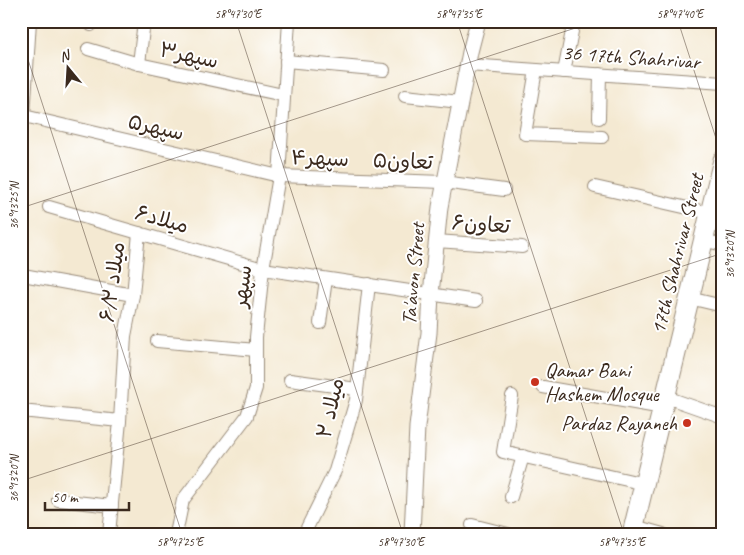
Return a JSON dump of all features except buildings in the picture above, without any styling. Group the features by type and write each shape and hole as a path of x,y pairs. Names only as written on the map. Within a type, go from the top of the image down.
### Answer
{"main road":[{"name":"17th Shahrivar Street","path":"633,530 723,160"}],"street":[{"name":"سپهر۵","path":"30,21 24,116 278,176"},
{"path":"138,64 144,21"},
{"name":"سپهر","path":"176,534 183,500 247,416 256,388 256,337 263,269 278,176 289,21"},
{"name":"Ta'avon Street","path":"412,534 417,427 429,332 431,294 443,182 478,21"},
{"path":"564,72 574,21"},
{"name":"سپهر۳","path":"88,49 138,64 283,95"},
{"path":"286,61 384,70"},
{"name":"36 17th Shahrivar","path":"468,65 723,83"},
{"path":"536,70 525,134 602,137"},
{"path":"600,74 600,118"},
{"path":"405,96 460,102"},
{"name":"سپهر۴","path":"278,176 361,179"},
{"name":"تعاون۵","path":"361,179 443,182 504,190"},
{"path":"595,187 710,213"},
{"name":"میلاد۶","path":"48,208 263,269 476,301"},
{"name":"میلاد ۶/۲","path":"109,534 120,420 124,336 133,295 139,233"},
{"path":"703,240 723,245"},
{"name":"تعاون۶","path":"436,241 522,247"},
{"path":"22,274 133,295"},
{"path":"320,323 326,279"},
{"name":"میلاد ۲","path":"304,534 335,470 356,400 369,284"},
{"path":"689,298 723,306"},
{"path":"157,341 256,350"},
{"path":"290,380 357,389"},
{"path":"543,387 664,402 723,417"},
{"path":"512,396 503,452 645,484"},
{"path":"21,411 120,420"},
{"path":"511,497 522,456"},
{"path":"58,500 112,506"},
{"path":"472,525 508,534"},
{"path":"633,530 663,534"}],"waterway":[{"path":"21,128 23,108"}],"place":[{"name":"Qamar Bani Hashem Mosque","path":"535,382"},
{"name":"Pardaz Rayaneh","path":"687,423"}]}
